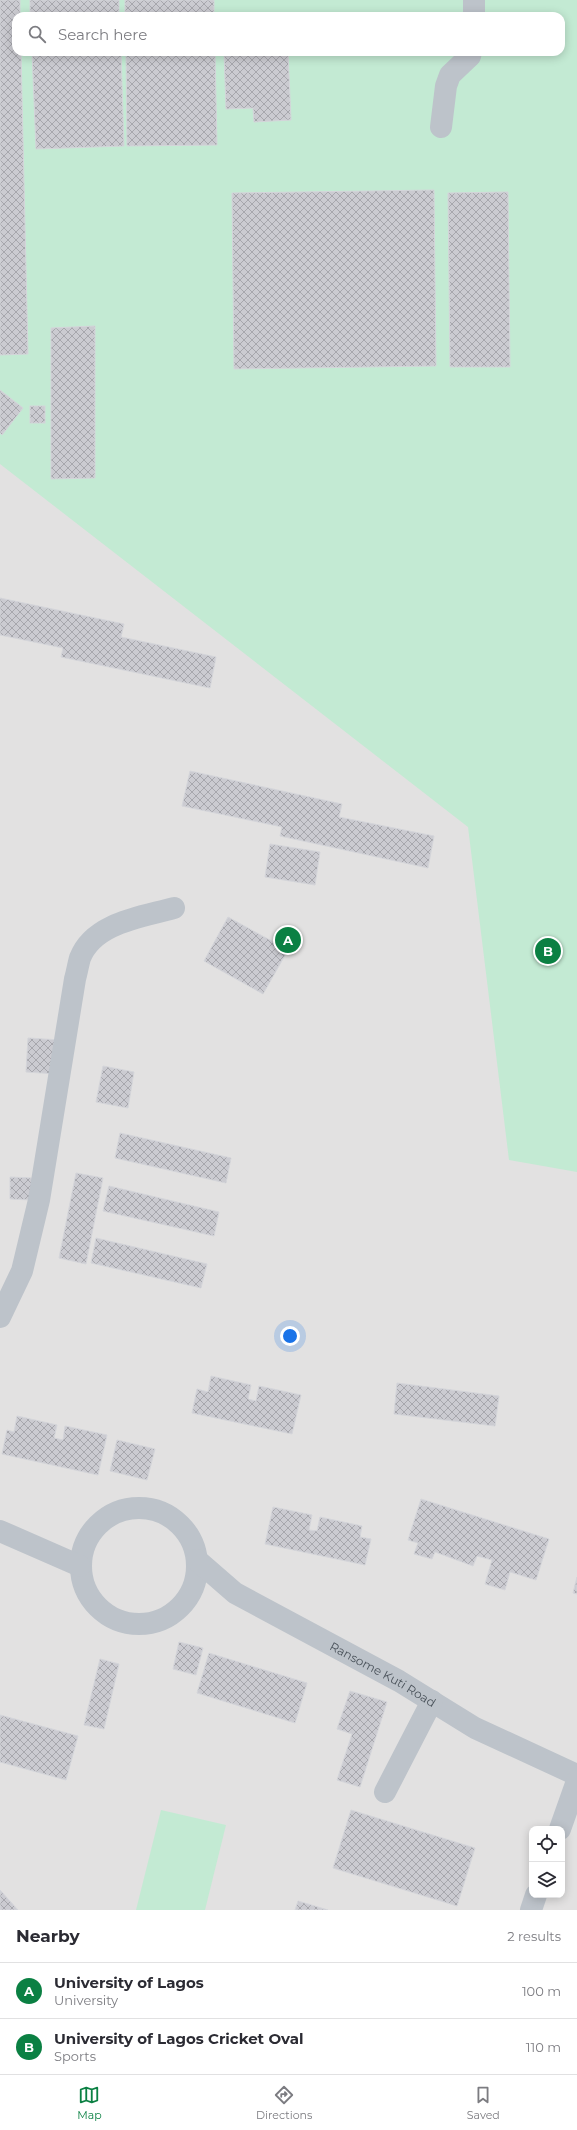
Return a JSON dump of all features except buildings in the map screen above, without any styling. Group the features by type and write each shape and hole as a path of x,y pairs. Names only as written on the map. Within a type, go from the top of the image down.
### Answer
{"street":[{"path":"474,0 474,12"},
{"path":"440,127 446,86 450,75 470,56"},
{"path":"0,1317 22,1271 39,1200 75,979 81,957 92,940 112,926 174,908"},
{"path":"145,1508 164,1514 186,1531 196,1550 198,1570 193,1589 176,1612 159,1622 138,1625 110,1617 94,1604 84,1587 80,1566 84,1547 94,1529 106,1519 124,1510 145,1508"},
{"path":"0,1531 80,1566"},
{"name":"Ransome Kuti Road","path":"197,1560 235,1592 399,1681 475,1728 577,1775"},
{"path":"385,1792 432,1701"},
{"path":"561,1826 577,1781"},
{"path":"531,1910 535,1898"}],"shaded area":[{"path":"0,0 577,0 577,1910 0,1910"}],"green space":[{"path":"0,0 577,0 577,1172 509,1160 468,827 0,464"},
{"path":"161,1810 226,1825 205,1910 136,1910"}],"place":[{"name":"University of Lagos","path":"288,940"},
{"name":"University of Lagos Cricket Oval","path":"548,951"}]}
